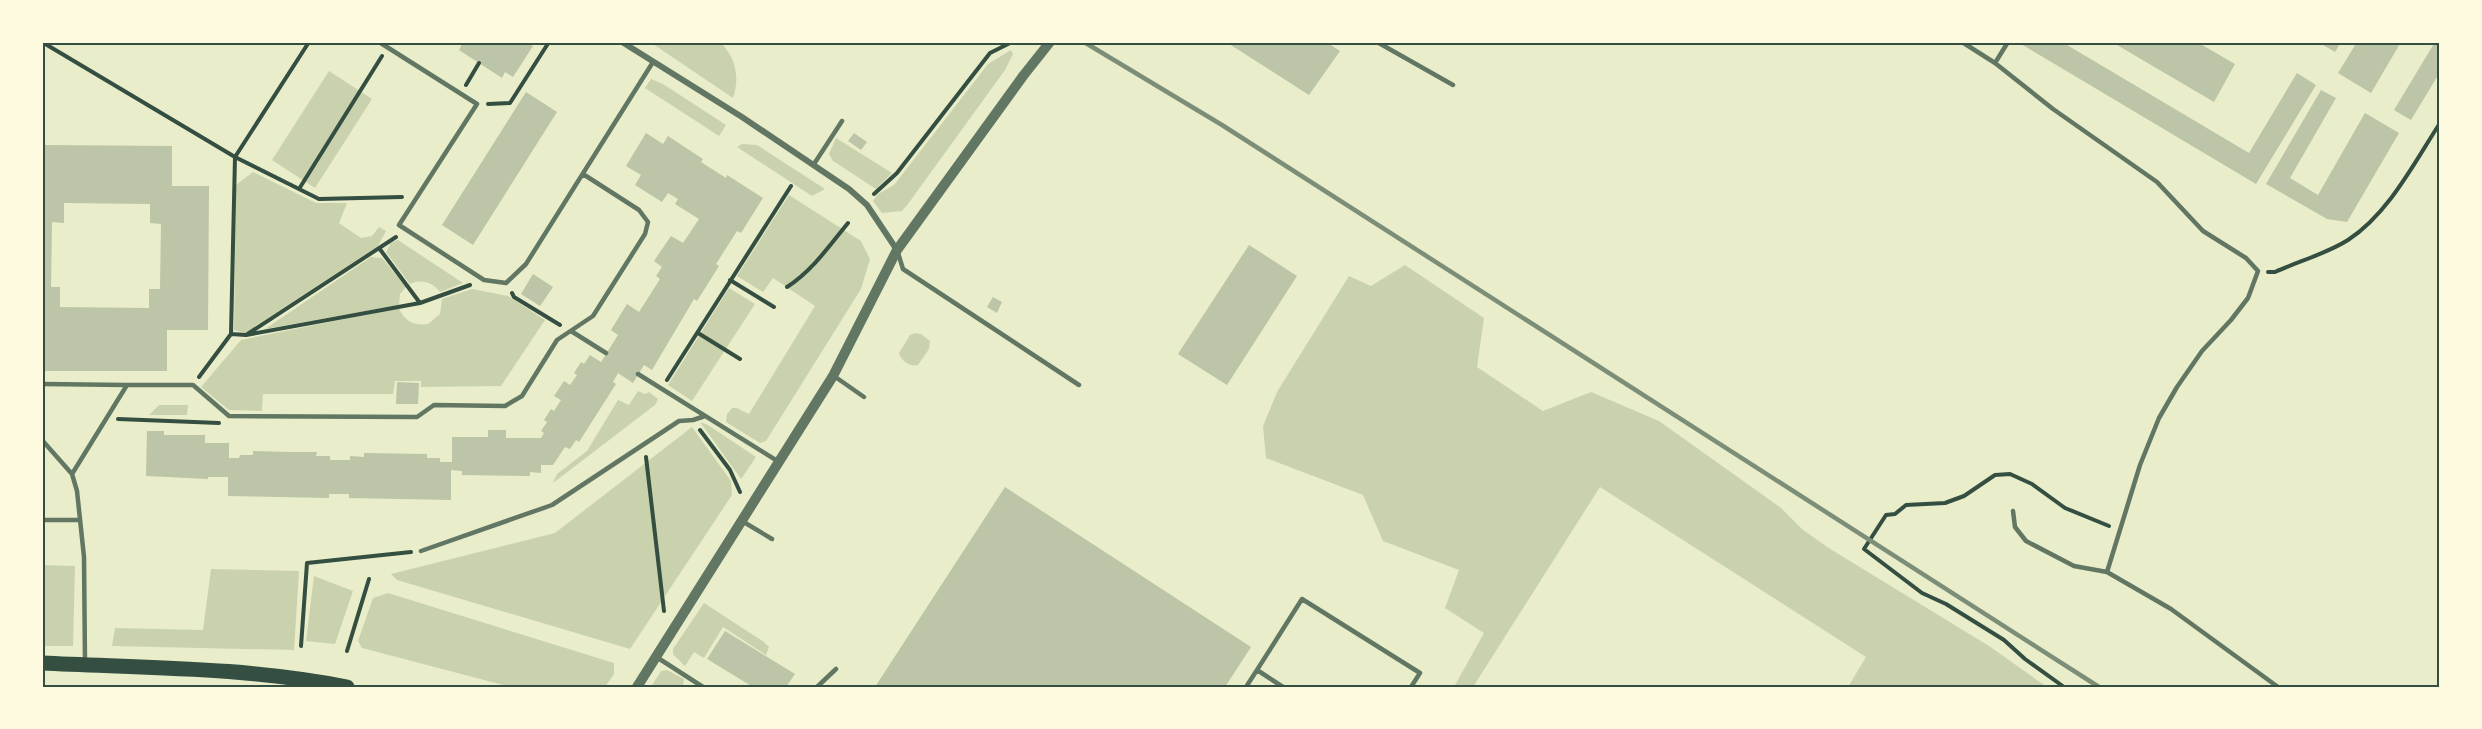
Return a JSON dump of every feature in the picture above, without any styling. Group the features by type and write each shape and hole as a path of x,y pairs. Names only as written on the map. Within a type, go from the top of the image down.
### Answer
{"main road":[{"path":"42,663 181,668 253,674 347,687"}],"street":[{"path":"621,42 814,164 867,205 897,250"},
{"path":"637,687 833,376 897,250 1050,42"}],"lane":[{"path":"379,42 477,104 399,225 484,280 507,283 526,264 653,62"},
{"path":"1377,42 1453,85"},
{"path":"1962,42 1995,63 2053,109 2157,183 2203,231 2246,258 2258,272 2248,298 2202,351 2159,418 2140,465 2106,572"},
{"path":"1995,63 2008,42"},
{"path":"814,164 842,121"},
{"path":"42,384 193,385 230,416 417,417 434,405 505,406 522,396 557,340 593,316 645,234 648,222 639,210 583,174"},
{"path":"897,250 903,269 1079,385"},
{"path":"571,331 606,353"},
{"path":"638,374 779,462"},
{"path":"833,376 864,397"},
{"path":"72,474 127,385"},
{"path":"421,551 552,505 679,421 705,416"},
{"path":"42,440 72,474 77,492 84,557 85,665"},
{"path":"2013,511 2015,527 2026,541 2074,566 2106,572 2171,609 2278,687"},
{"path":"42,520 80,520"},
{"path":"742,521 772,539"},
{"path":"1246,687 1302,599 1420,673 1411,687"},
{"path":"657,657 703,687"},
{"path":"817,687 836,669"},
{"path":"1257,670 1283,687"}],"path":[{"path":"42,42 235,157 319,199 418,197"},
{"path":"193,385 231,334 235,157 309,42"},
{"path":"477,104 510,103 549,42"},
{"path":"874,194 897,173 990,54 1011,42"},
{"path":"299,189 387,47"},
{"path":"460,94 479,63"},
{"path":"2258,272 2275,272 2348,240 2371,221 2400,185 2440,123"},
{"path":"662,388 791,186"},
{"path":"787,287 821,256 848,222"},
{"path":"246,335 407,230"},
{"path":"379,248 420,303"},
{"path":"730,280 774,307"},
{"path":"507,283 514,297 571,331"},
{"path":"231,334 246,335 420,303 472,284"},
{"path":"697,333 740,360"},
{"path":"106,419 219,423 230,416"},
{"path":"693,420 730,470 740,492"},
{"path":"645,443 664,611"},
{"path":"2064,687 2025,659 2004,640 1946,604 1922,593 1864,549 1886,515 1895,514 1906,505 1945,503 1964,496 1995,475 2010,474 2032,484 2065,508 2102,524 2121,529"},
{"path":"302,646 307,563 421,551"},
{"path":"347,651 369,579"}],"green space":[{"path":"650,42 720,42 730,54 735,68 736,83 733,98"},
{"path":"1011,50 1013,54 1005,70 908,204 902,211 882,213 873,201 878,194 894,185 988,64"},
{"path":"329,71 372,99 315,188 272,160"},
{"path":"651,79 663,84 726,125 719,136 645,88"},
{"path":"836,138 892,173 876,189 833,161 829,154"},
{"path":"742,144 757,145 825,189 812,196 737,147"},
{"path":"253,172 316,203 347,203 339,223 361,238 372,236 379,227 386,231 378,246 245,333 234,330 236,185"},
{"path":"789,195 861,241 870,259 861,289 766,441 760,443 726,422 727,414 732,408 737,408 749,414 815,306 773,278 763,292 737,276"},
{"path":"398,240 463,283 440,292 426,282 410,284 386,252 391,243"},
{"path":"371,257 382,258 406,287 400,294 399,305 265,329"},
{"path":"1405,265 1484,318 1477,367 1543,411 1591,392 1659,421 1781,508 1802,529 1827,547 1989,646 2047,687 1848,687 1866,657 1600,487 1473,687 1454,687 1484,633 1445,608 1459,570 1383,541 1363,495 1266,458 1263,426 1277,392 1349,276 1371,286"},
{"path":"729,288 755,304 692,401 668,385"},
{"path":"472,289 508,296 545,320 501,386 421,387 421,381 395,381 393,394 263,394 262,411 229,410 201,387 241,340 399,308 410,322 428,324 440,314 442,299"},
{"path":"921,334 930,341 929,349 918,365 904,361 899,353 910,335"},
{"path":"638,391 645,394 649,392 658,399 655,405 553,483 557,474 587,451 618,400 629,405"},
{"path":"159,405 188,405 187,415 149,415"},
{"path":"700,422 756,457 741,479"},
{"path":"692,427 731,481 732,495 630,649 397,580 391,574 555,533"},
{"path":"42,565 75,566 73,646 42,646"},
{"path":"211,569 299,571 294,650 112,646 115,628 203,630"},
{"path":"314,576 353,591 335,644 306,641"},
{"path":"388,593 614,663 614,674 605,687 511,687 362,648 358,641 373,598"},
{"path":"704,603 764,642 769,647 766,655 723,627 704,658 694,652 685,666 673,654 673,649"},
{"path":"667,670 684,679 683,687 651,687 661,671"}],"building":[{"path":"458,42 526,42 533,46 513,77 505,72 502,78 459,50 462,44"},
{"path":"1226,42 1326,42 1340,51 1309,95"},
{"path":"2023,42 2062,42 2249,153 2297,73 2316,85 2256,184 2021,44"},
{"path":"2112,42 2197,42 2235,64 2214,102"},
{"path":"2318,42 2341,42 2335,52"},
{"path":"2357,42 2401,42 2371,93 2338,73"},
{"path":"2435,42 2440,42 2440,72 2411,120 2394,110"},
{"path":"2321,90 2336,98 2290,178 2318,195 2365,113 2399,133 2347,222 2327,219 2266,184"},
{"path":"526,92 557,112 473,245 442,225"},
{"path":"646,133 663,144 668,136 703,159 701,162 726,178 727,175 763,198 741,233 737,231 716,264 719,266 697,301 694,299 652,370 644,365 633,383 618,373 613,382 616,384 579,442 576,440 570,449 565,447 553,465 541,465 541,473 530,472 530,476 462,475 462,471 451,470 451,500 349,498 349,494 329,494 329,498 228,496 228,477 208,477 208,479 146,476 147,431 164,431 164,435 205,435 205,443 229,443 229,458 253,455 253,451 317,452 316,456 330,456 330,460 350,460 350,456 364,457 364,453 427,454 427,458 440,458 440,462 452,462 452,437 488,437 488,430 506,430 506,438 541,438 544,433 541,431 547,422 544,420 561,400 554,396 564,381 570,385 577,375 574,373 581,362 584,364 590,355 601,362 618,335 611,330 627,304 639,312 660,279 656,276 662,267 654,261 671,236 683,243 699,219 675,204 678,199 668,193 662,202 635,185 641,175 626,166"},
{"path":"854,133 867,142 861,150 848,141"},
{"path":"44,145 172,146 172,186 209,186 208,330 167,330 167,371 42,371","holes":["64,203 150,204 150,223 161,224 160,289 149,289 149,308 60,307 60,287 51,287 52,222 64,223"]},
{"path":"1249,245 1297,276 1227,385 1178,354"},
{"path":"533,274 553,287 540,306 521,294"},
{"path":"993,297 1002,302 997,313 987,307"},
{"path":"397,382 419,383 418,404 396,404"},
{"path":"1005,487 1251,647 1225,687 875,687"},
{"path":"725,631 795,674 786,687 753,687 707,659"}],"railway":[{"path":"1084,42 1222,125 2099,687"}]}
